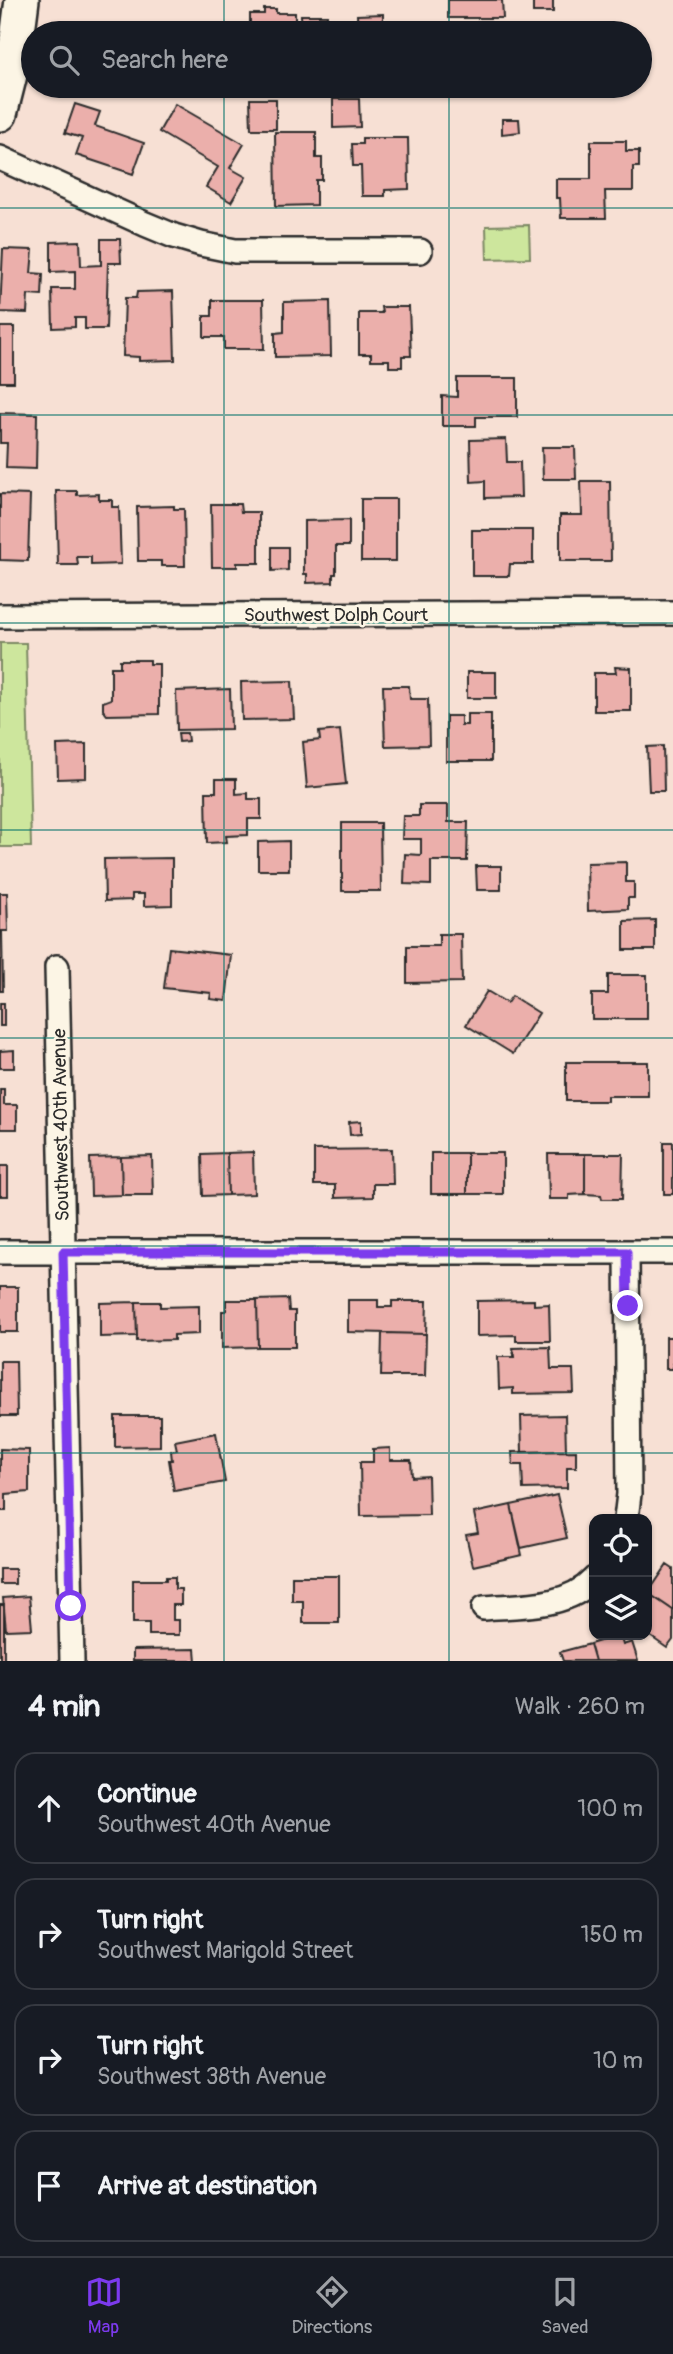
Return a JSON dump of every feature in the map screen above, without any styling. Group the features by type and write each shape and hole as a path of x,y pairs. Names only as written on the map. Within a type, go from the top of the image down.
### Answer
{"street":[{"path":"0,114 15,55 22,0"},
{"path":"0,158 145,224 201,244 235,251 420,251"},
{"name":"Southwest Dolph Court","path":"0,616 673,613"},
{"name":"Southwest 40th Avenue","path":"57,967 72,1661"},
{"path":"0,1252 673,1252"},
{"path":"627,1252 629,1494 627,1514"},
{"path":"484,1608 541,1604 561,1599 589,1584"}],"green space":[{"path":"529,225 530,258 487,259 486,226"},
{"path":"0,643 26,643 31,847 0,847"}],"building":[{"path":"448,0 502,0 503,18 448,18"},
{"path":"533,0 553,0 553,12 533,12"},
{"path":"264,9 276,9 276,13 295,13 295,21 250,21 250,14 264,14"},
{"path":"383,14 383,21 357,21 357,15"},
{"path":"301,15 327,15 327,21 301,21"},
{"path":"250,99 276,99 276,129 251,129"},
{"path":"333,99 359,99 360,127 333,128"},
{"path":"75,104 100,112 95,126 144,143 133,174 76,155 82,138 65,133"},
{"path":"175,104 244,144 230,168 246,177 231,202 206,187 218,167 159,132"},
{"path":"502,119 519,119 520,132 502,134"},
{"path":"275,132 316,132 316,158 322,158 322,180 316,180 316,205 276,206"},
{"path":"362,138 408,138 409,189 385,190 385,196 362,196 361,166 353,166 352,144 362,144"},
{"path":"591,141 626,141 626,151 639,151 639,167 633,167 633,191 605,191 606,218 561,218 560,198 556,198 556,179 591,179"},
{"path":"101,239 120,239 121,263 108,263 106,329 85,329 85,318 75,318 75,327 53,328 52,289 75,289 75,271 51,272 51,242 80,241 81,266 101,265"},
{"path":"3,249 33,250 31,273 43,274 42,296 28,295 27,313 0,312"},
{"path":"173,291 175,360 139,361 139,357 123,356 125,298 136,298 137,292"},
{"path":"212,300 263,300 264,349 224,349 224,337 204,337 204,316 212,316"},
{"path":"330,301 331,356 275,357 275,333 284,332 284,302"},
{"path":"381,307 409,307 411,356 402,356 402,367 389,367 389,360 371,360 371,354 359,354 359,313 382,313"},
{"path":"0,327 14,327 14,382 0,382"},
{"path":"457,378 517,378 517,417 476,417 476,426 442,426 442,396 457,397"},
{"path":"0,413 37,414 36,469 6,468 7,443 0,443"},
{"path":"506,439 507,462 520,462 521,497 485,498 485,481 471,482 470,440"},
{"path":"542,447 575,447 576,479 543,479"},
{"path":"581,481 610,481 611,561 560,561 560,515 582,515"},
{"path":"56,491 77,491 77,495 99,494 99,500 112,500 112,507 119,507 121,564 91,565 91,557 77,557 78,565 58,565"},
{"path":"0,494 30,495 28,561 0,560"},
{"path":"361,499 396,499 396,561 361,561"},
{"path":"211,504 240,504 241,512 259,512 259,563 237,563 237,567 212,567"},
{"path":"174,506 174,509 184,509 185,566 161,566 161,561 138,561 137,507"},
{"path":"349,520 349,546 336,546 336,574 333,574 333,582 307,583 307,574 304,574 304,521"},
{"path":"472,530 533,530 533,564 510,564 509,576 472,576"},
{"path":"272,547 288,547 288,570 272,571"},
{"path":"120,660 150,660 150,664 159,664 159,714 107,715 103,710 103,702 111,699 111,667 120,667"},
{"path":"615,667 631,668 631,711 594,711 594,673 616,673"},
{"path":"467,672 496,672 496,698 467,698"},
{"path":"292,681 294,719 242,720 241,682"},
{"path":"383,686 409,686 410,699 428,699 429,745 385,746"},
{"path":"230,689 231,729 177,730 176,691"},
{"path":"467,714 491,714 491,761 446,761 446,716 461,716 461,725 467,725"},
{"path":"340,730 346,784 307,788 303,742 320,740 319,732"},
{"path":"178,733 187,733 188,741 179,742"},
{"path":"86,744 86,778 58,779 57,745"},
{"path":"663,746 664,791 649,791 647,747"},
{"path":"216,779 236,779 236,794 248,793 248,799 261,799 261,819 248,819 248,835 226,836 227,842 207,843 206,792 216,792"},
{"path":"419,805 448,805 448,822 468,822 467,861 431,861 431,885 404,884 405,854 421,855 421,839 402,839 403,816 419,816"},
{"path":"342,823 380,823 381,891 342,891"},
{"path":"289,841 289,870 258,870 258,842"},
{"path":"172,858 172,905 144,906 144,894 132,894 132,900 105,901 104,859"},
{"path":"626,862 626,882 634,882 634,898 628,898 628,909 588,911 587,863"},
{"path":"476,866 501,866 501,890 477,890"},
{"path":"0,893 7,893 8,931 2,931 3,991 0,991"},
{"path":"655,920 655,950 624,950 624,921"},
{"path":"439,934 461,934 462,982 407,983 407,946 439,946"},
{"path":"169,948 231,955 226,1001 210,999 211,993 164,988"},
{"path":"608,975 647,975 647,1019 592,1019 592,994 608,994"},
{"path":"487,991 507,1003 512,996 539,1013 513,1054 466,1025"},
{"path":"0,1003 4,1003 4,1026 0,1026"},
{"path":"14,1050 14,1068 0,1068 0,1051"},
{"path":"566,1062 648,1062 648,1096 607,1096 607,1101 566,1101"},
{"path":"0,1089 4,1089 4,1105 17,1105 17,1129 0,1129"},
{"path":"361,1121 361,1134 350,1135 349,1122"},
{"path":"664,1142 673,1142 673,1194 664,1194"},
{"path":"392,1149 393,1184 373,1184 373,1197 335,1198 335,1185 314,1185 314,1150"},
{"path":"253,1152 254,1194 228,1195 227,1153"},
{"path":"227,1153 228,1195 203,1196 202,1154"},
{"path":"431,1153 467,1153 467,1194 431,1194"},
{"path":"467,1153 503,1153 503,1194 467,1194"},
{"path":"548,1154 585,1154 585,1194 569,1195 569,1199 549,1199"},
{"path":"585,1154 623,1154 622,1199 602,1199 601,1195 585,1194"},
{"path":"152,1156 153,1195 122,1195 121,1157"},
{"path":"121,1157 122,1195 91,1196 90,1158"},
{"path":"0,1166 8,1166 8,1196 0,1196"},
{"path":"0,1287 18,1287 18,1332 0,1332"},
{"path":"288,1299 289,1311 295,1311 295,1347 258,1347 257,1300"},
{"path":"226,1300 257,1300 258,1347 222,1348 222,1311 226,1311"},
{"path":"348,1300 378,1300 378,1307 392,1307 392,1301 427,1301 426,1334 348,1332"},
{"path":"534,1300 534,1305 549,1304 550,1341 516,1341 516,1335 477,1336 477,1301"},
{"path":"136,1302 160,1302 160,1307 199,1306 199,1334 174,1335 174,1340 137,1341"},
{"path":"136,1302 137,1336 100,1337 100,1303"},
{"path":"382,1333 426,1334 425,1376 381,1376"},
{"path":"666,1337 673,1337 673,1369 666,1369"},
{"path":"550,1347 551,1369 573,1369 574,1393 513,1394 513,1388 499,1389 498,1357 514,1357 513,1348"},
{"path":"0,1361 16,1361 17,1416 0,1416"},
{"path":"565,1415 566,1451 522,1452 521,1416"},
{"path":"115,1416 160,1416 160,1446 115,1447"},
{"path":"216,1433 225,1482 174,1491 169,1460 172,1460 171,1451 177,1450 175,1441"},
{"path":"390,1448 390,1460 411,1460 412,1477 428,1476 429,1515 361,1516 360,1462 373,1462 373,1449"},
{"path":"0,1449 29,1450 29,1492 6,1494 6,1511 0,1511"},
{"path":"576,1451 576,1467 567,1467 567,1488 523,1489 522,1465 513,1465 512,1452"},
{"path":"557,1495 567,1538 521,1548 511,1505"},
{"path":"511,1505 522,1555 473,1566 466,1535 478,1533 474,1513"},
{"path":"667,1565 673,1569 673,1610 652,1596 652,1587"},
{"path":"0,1569 15,1569 15,1584 0,1584"},
{"path":"292,1576 339,1576 339,1623 303,1623 303,1601 292,1601"},
{"path":"166,1577 175,1577 175,1589 181,1589 181,1605 173,1605 173,1620 179,1620 179,1635 149,1635 149,1623 133,1623 133,1580 166,1580"},
{"path":"29,1596 32,1629 6,1630 3,1598"},
{"path":"652,1596 673,1610 673,1640 667,1648 652,1638"},
{"path":"0,1605 4,1605 4,1661 0,1661"},
{"path":"603,1640 622,1640 623,1645 632,1642 638,1661 595,1661 590,1644"},
{"path":"590,1644 595,1661 563,1661 560,1652"},
{"path":"195,1649 196,1661 133,1661 133,1650"}],"route":[{"path":"71,1606 63,1252 627,1252 628,1306"}]}
